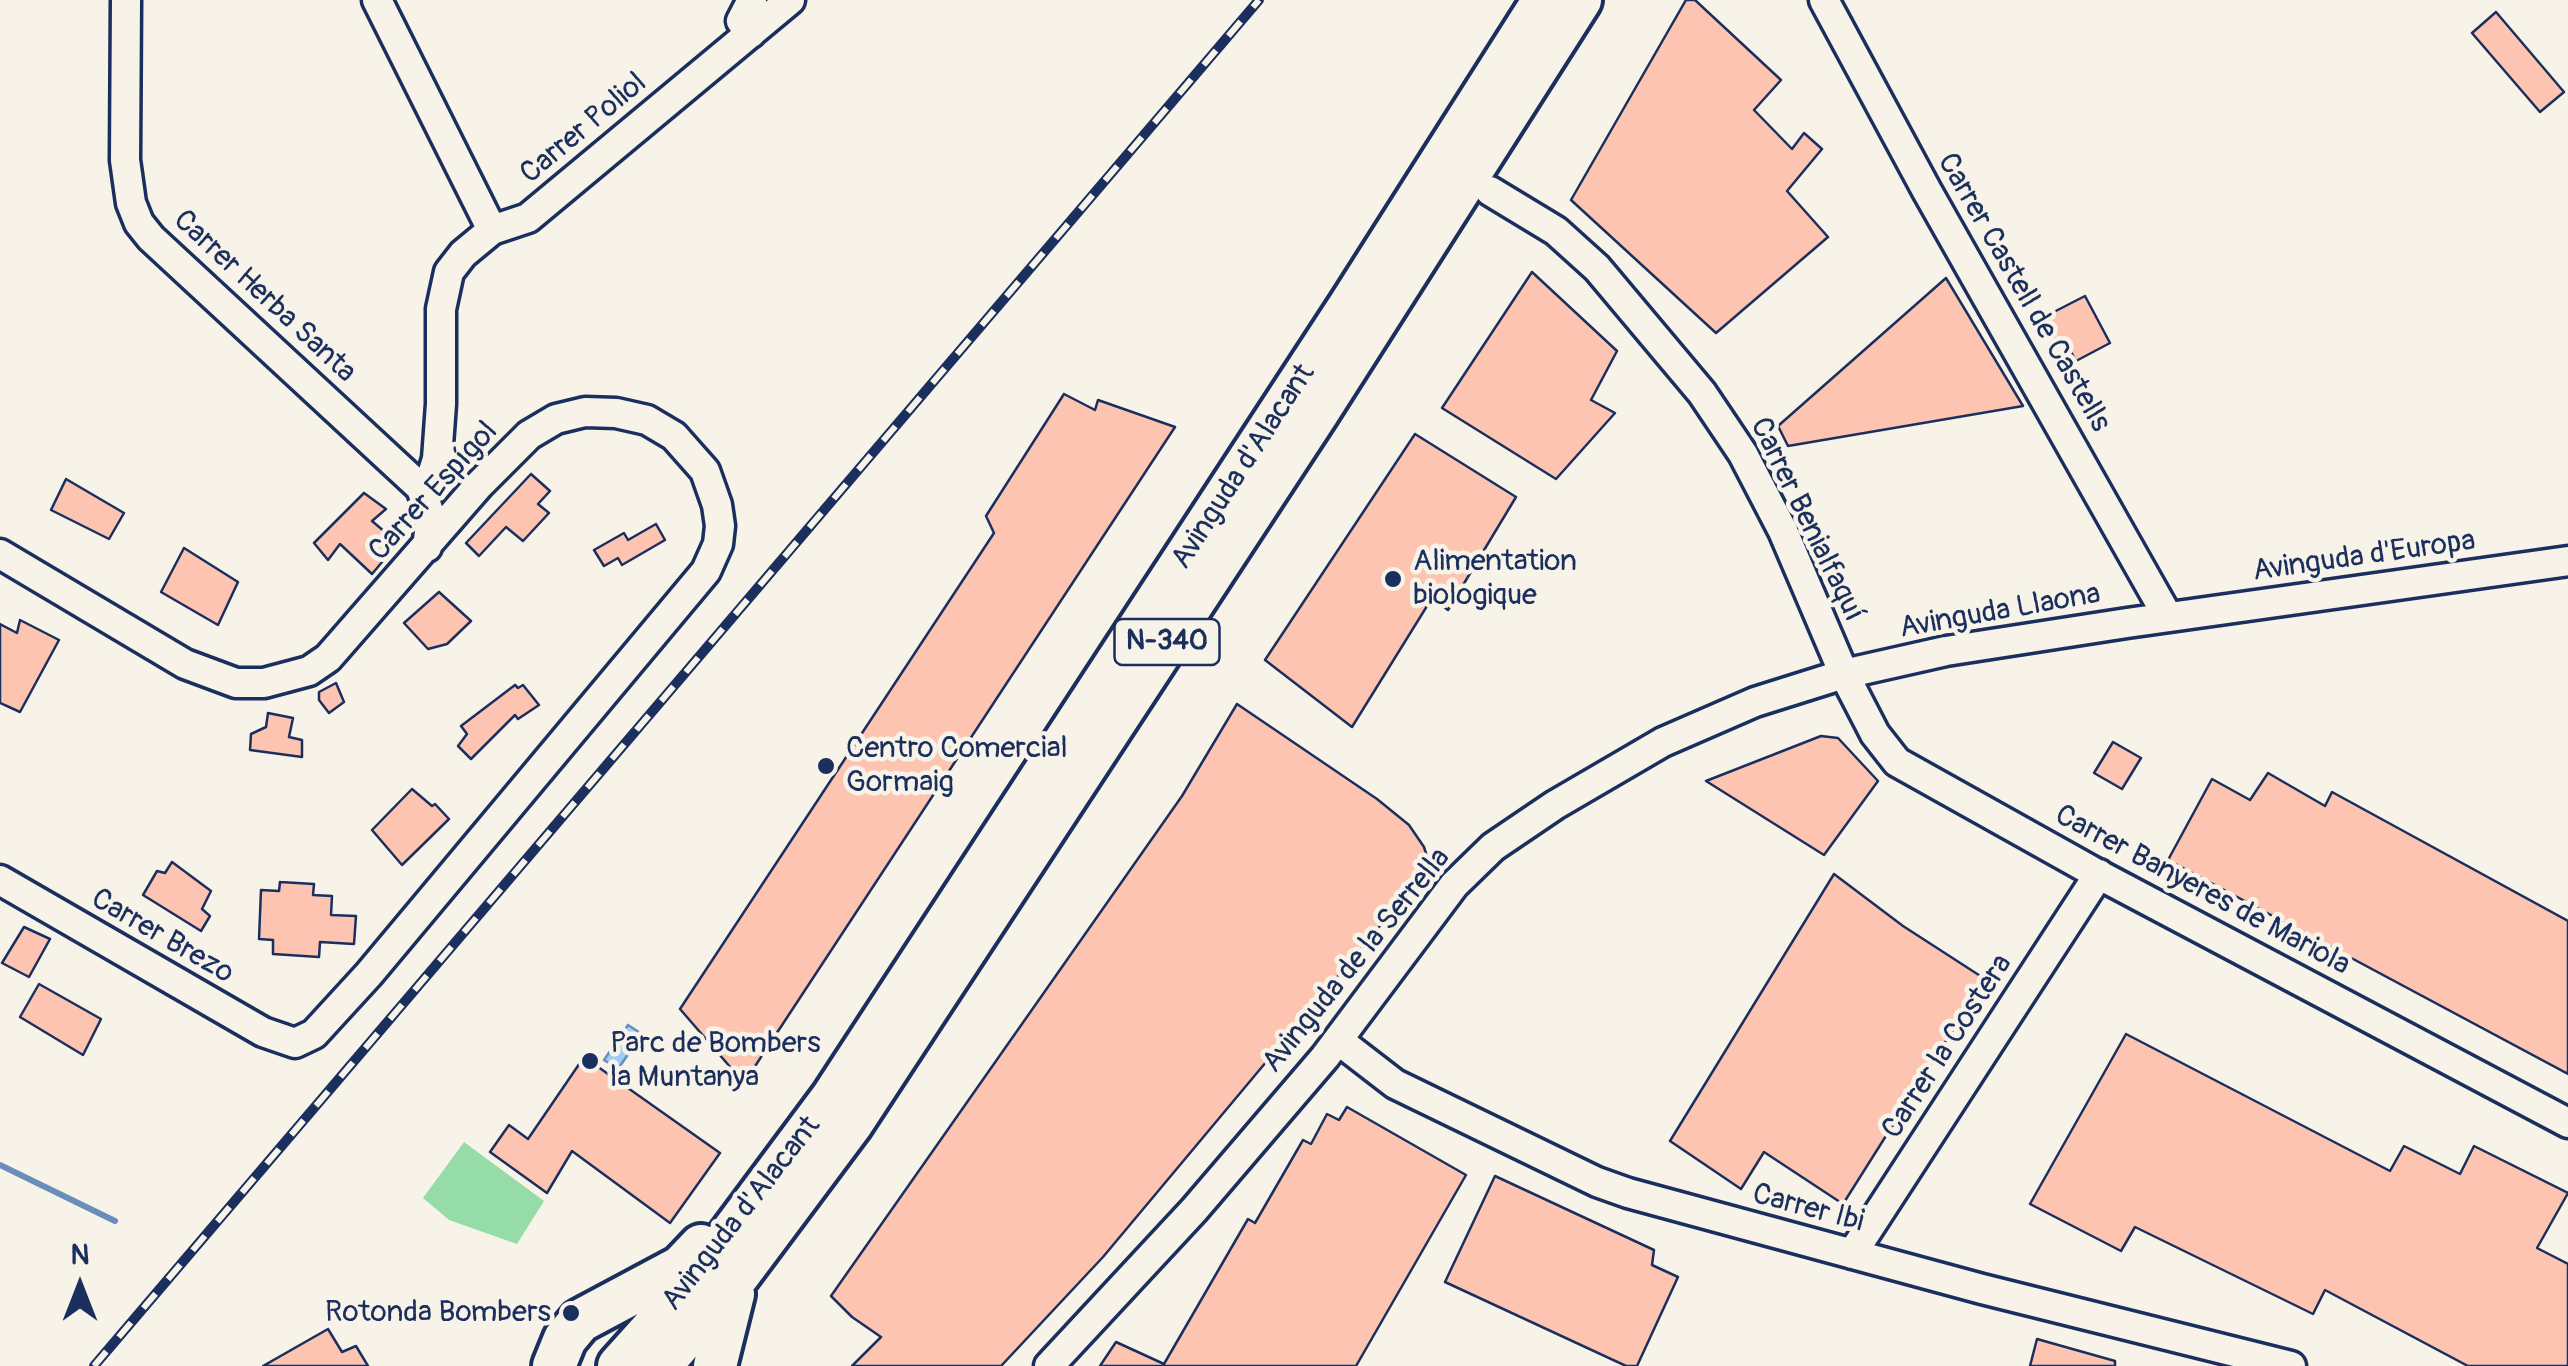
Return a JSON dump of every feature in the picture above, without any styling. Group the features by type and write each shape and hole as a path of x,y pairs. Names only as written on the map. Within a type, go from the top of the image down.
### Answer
{"main road":[{"name":"Avinguda d'Alacant","path":"682,1354 699,1277 832,1097 1351,304 1544,0"},
{"name":"Avinguda d'Alacant","path":"619,1366 682,1354 851,1124 1327,397 1580,0"},
{"path":"558,1362 564,1339 580,1321 681,1267 731,1208 780,1170"},
{"path":"609,1307 636,1308 682,1354"}],"street":[{"name":"Carrer Herba Santa","path":"126,0 126,172 131,204 139,222 151,238 421,488"},
{"path":"377,0 492,230"},
{"path":"751,32 740,21 752,0"},
{"name":"Carrer Poliol","path":"421,488 432,475 438,448 444,288 449,272 463,254 492,230 528,218 790,0"},
{"name":"Carrer Castell de Castells","path":"1824,0 1927,191 2168,617"},
{"name":"Carrer Benialfaquí","path":"1490,191 1556,232 1597,268 1702,393 1742,454 1783,532 1844,674"},
{"name":"Carrer Espígol","path":"0,554 185,664 236,683 264,683 309,671 328,658 479,485 529,435 556,419 585,412 616,412 647,420 686,446 705,471 720,526 718,544 706,571 368,974 314,1034 295,1043"},
{"path":"421,488 431,518 427,547"},
{"name":"Avinguda d'Europa","path":"2168,617 2568,561"},
{"name":"Avinguda Llaona","path":"1844,674 1960,649 2168,617"},
{"name":"Carrer Banyeres de Mariola","path":"1844,674 1875,734 1897,762 2568,1123"},
{"name":"Avinguda de la Serrella","path":"1050,1366 1194,1210 1338,1040 1454,885 1493,846 1663,742 1755,702 1844,674"},
{"name":"Carrer la Costera","path":"1852,1254 2099,874"},
{"name":"Carrer Brezo","path":"0,880 236,1018 295,1043"},
{"name":"Carrer Ibi","path":"1338,1040 1395,1084 1598,1182 1852,1254 2291,1366"}],"green space":[{"path":"464,1142 544,1201 517,1244 449,1220 423,1198"}],"water":[{"path":"628,1025 642,1034 618,1069 604,1060"}],"building":[{"path":"1686,0 1695,0 1781,80 1754,110 1792,149 1804,133 1822,149 1787,191 1828,237 1716,333 1571,200"},
{"path":"2496,12 2564,92 2540,112 2472,33"},
{"path":"1532,272 1617,351 1591,400 1615,413 1556,479 1442,408"},
{"path":"1946,278 2023,406 1788,446 1778,426"},
{"path":"2085,296 2110,343 2076,361 2066,343 2059,347 2044,317"},
{"path":"1064,394 1095,410 1098,400 1175,427 744,1083 680,1009 994,533 986,516"},
{"path":"1415,434 1516,497 1448,610 1432,598 1352,727 1265,660"},
{"path":"531,474 550,491 538,504 549,513 523,541 506,527 479,556 466,543"},
{"path":"66,479 124,513 109,539 51,510"},
{"path":"364,493 386,509 372,521 398,543 372,574 340,544 328,560 314,543"},
{"path":"656,524 665,540 622,565 618,558 604,566 594,550 624,533 628,540"},
{"path":"184,548 238,582 218,625 161,592"},
{"path":"439,592 471,621 447,644 428,649 404,623"},
{"path":"20,620 59,640 20,712 0,703 0,624 17,633"},
{"path":"336,683 344,702 329,713 319,700 319,692"},
{"path":"515,685 523,685 539,705 518,719 515,715 471,759 458,746 467,734 461,726"},
{"path":"1237,704 1409,825 1424,847 1430,866 1103,1257 1001,1366 852,1366 881,1337 831,1296 1182,796"},
{"path":"268,713 293,718 289,737 302,740 302,757 250,750 251,734 266,727"},
{"path":"1821,736 1838,738 1878,781 1824,855 1706,781"},
{"path":"2113,742 2141,758 2122,789 2094,773"},
{"path":"2268,773 2325,806 2332,792 2568,921 2568,1074 2168,860 2212,779 2250,800"},
{"path":"412,789 449,819 402,865 372,830"},
{"path":"172,862 211,891 202,909 210,916 201,931 143,895 157,871 165,873"},
{"path":"1834,874 1903,926 1985,979 1843,1204 1764,1152 1741,1189 1670,1141"},
{"path":"280,882 314,884 313,895 332,896 331,915 356,916 354,944 320,942 319,957 273,954 273,940 259,939 261,890 279,891"},
{"path":"24,927 50,939 29,977 2,963"},
{"path":"39,984 101,1019 83,1055 20,1017"},
{"path":"2126,1034 2390,1171 2404,1146 2460,1174 2474,1146 2568,1193 2537,1248 2568,1264 2568,1366 2468,1366 2325,1290 2313,1314 2135,1227 2121,1251 2030,1204"},
{"path":"584,1057 720,1153 670,1223 572,1151 547,1193 490,1152 509,1125 528,1139"},
{"path":"1347,1107 1466,1175 1356,1366 1100,1366 1116,1342 1164,1364 1248,1219 1255,1223 1303,1140 1311,1144 1327,1114 1339,1120"},
{"path":"1495,1176 1654,1250 1652,1265 1678,1277 1637,1366 1626,1366 1445,1282"},
{"path":"328,1329 342,1352 356,1346 368,1366 263,1366"},
{"path":"2037,1339 2115,1361 2115,1366 2030,1366"}],"waterway":[{"path":"0,1165 115,1221"}],"railway":[{"path":"94,1366 1259,0"}],"place":[{"name":"Alimentation biologique","path":"1393,579"},
{"name":"Centro Comercial Gormaig","path":"826,766"},
{"name":"Parc de Bombers la Muntanya","path":"590,1061"},
{"name":"Rotonda Bombers","path":"571,1313"}]}
